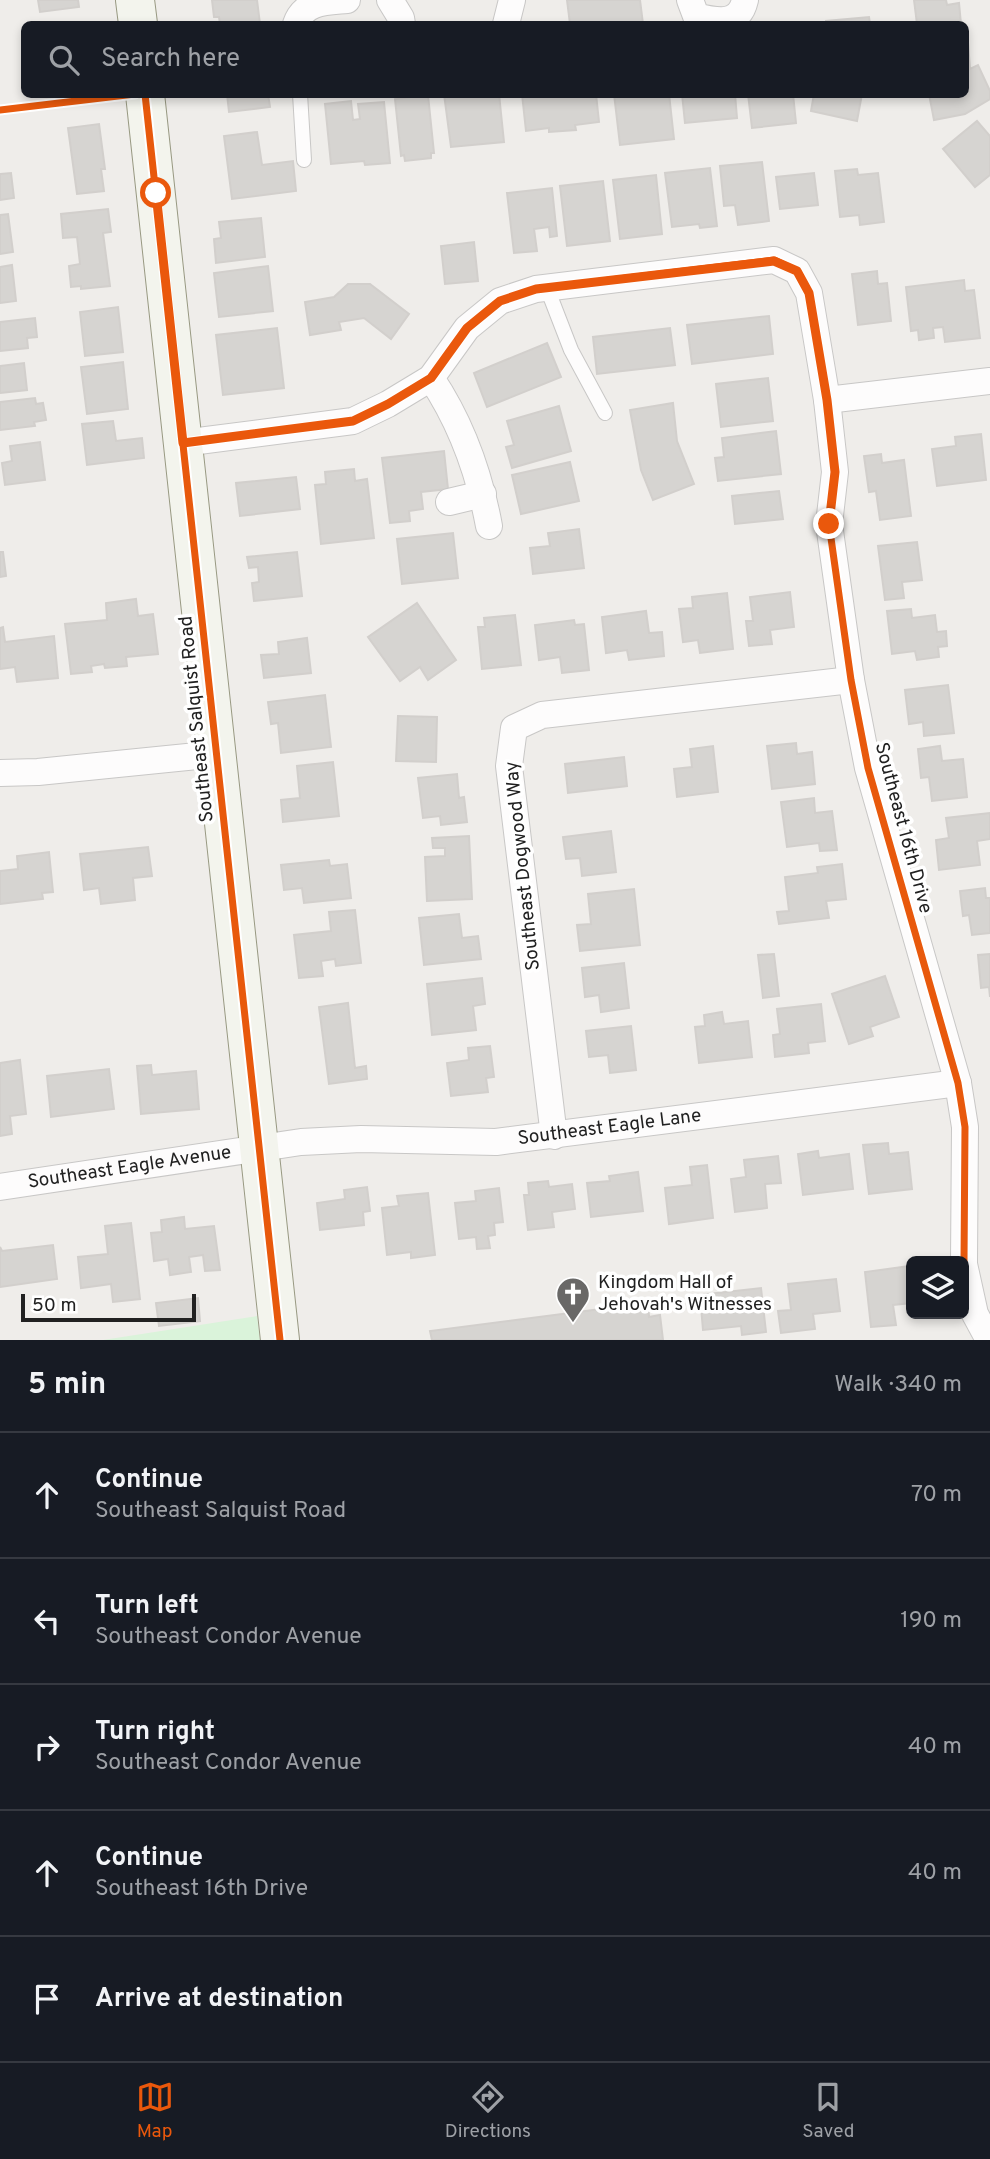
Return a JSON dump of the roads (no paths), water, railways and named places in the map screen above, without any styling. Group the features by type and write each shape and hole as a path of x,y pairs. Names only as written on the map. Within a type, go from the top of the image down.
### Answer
{"street":[{"path":"135,0 138,21"},
{"path":"299,12 315,3 347,0"},
{"path":"390,0 402,21"},
{"path":"507,21 512,0"},
{"path":"690,0 696,16 718,21"},
{"path":"725,21 744,6 745,0"},
{"name":"Southeast Salquist Road","path":"145,98 280,1340"},
{"name":"Southeast 16th Drive","path":"431,378 467,328 500,301 547,288 774,261 797,271 809,293 827,400 835,472 829,524 851,680 868,768 958,1083 965,1128 964,1256"},
{"path":"183,443 353,421 431,378 455,418 471,455 483,494 488,526"},
{"path":"827,400 990,381"},
{"path":"449,502 483,494"},
{"name":"Southeast Dogwood Way","path":"554,1136 509,766 514,728 542,715 851,680"},
{"path":"0,773 38,772 217,754"},
{"name":"Southeast Eagle Lane","path":"260,1149 301,1142 361,1139 496,1142 958,1083"},
{"name":"Southeast Eagle Avenue","path":"0,1187 260,1149"},
{"name":"Southeast 16th Drive","path":"969,1286 975,1314 989,1340"}],"lane":[{"path":"300,98 304,160"},
{"path":"547,288 571,350 605,413"}],"place":[{"name":"Kingdom Hall of Jehovah's Witnesses","path":"573,1324"}]}
